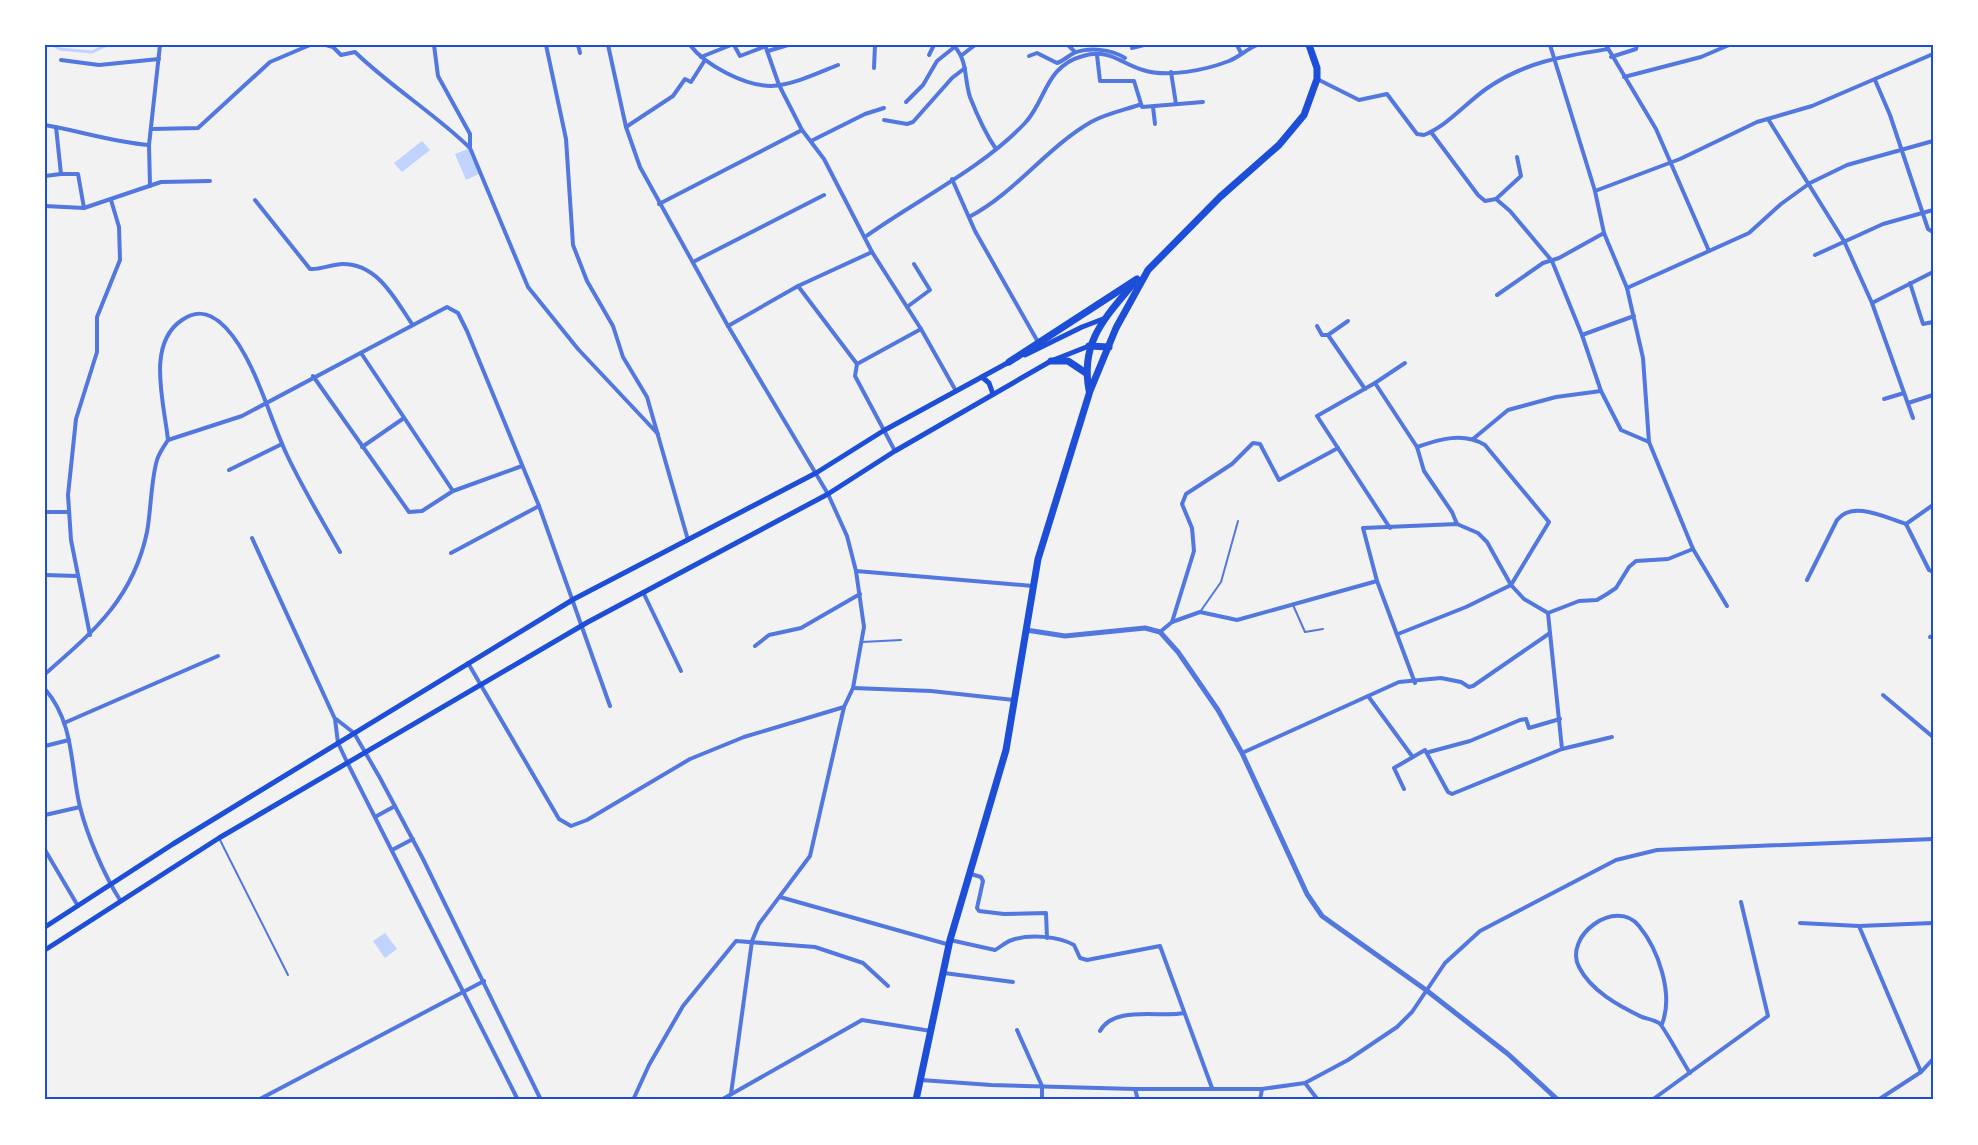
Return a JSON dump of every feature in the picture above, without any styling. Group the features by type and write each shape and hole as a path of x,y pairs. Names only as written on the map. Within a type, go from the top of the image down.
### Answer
{"highway":[{"path":"1009,362 1137,279 1220,197 1292,132 1310,105 1317,79 1317,68 1310,45"},
{"path":"916,1100 950,943 1006,750 1033,586 1048,523 1090,391 1116,328 1148,270"},
{"path":"1090,391 1086,373 1089,346 1103,320 1137,279"},
{"path":"1103,320 1116,328"},
{"path":"1089,346 1109,347"},
{"path":"1051,361 1068,361 1086,373"}],"main road":[{"path":"45,927 173,844 574,599 816,473 883,431 982,376 1082,327 1103,320"},
{"path":"45,950 219,838 580,626 828,494 895,451 1051,361 1089,346"},
{"path":"982,376 989,383 993,394"}],"street":[{"path":"150,186 148,145 152,129 160,45"},
{"path":"152,129 198,128 270,62 310,45"},
{"path":"326,45 333,47 341,55 355,52 369,67 453,132 470,148"},
{"path":"434,45 438,76 470,134 470,148 528,287 578,349 658,434"},
{"path":"546,45 566,139 572,240 580,269 613,326 623,357 647,397 688,540"},
{"path":"578,45 580,53"},
{"path":"690,45 703,59 717,69 769,86 779,85 838,65"},
{"path":"626,127 673,96 685,79 691,82 703,59 732,45 740,56 766,48 788,45"},
{"path":"874,68 875,45"},
{"path":"929,55 934,45"},
{"path":"962,55 975,45"},
{"path":"1068,45 1075,52"},
{"path":"1132,48 1144,45"},
{"path":"1237,45 1241,54"},
{"path":"1029,56 1037,53 1057,63 1075,52 1110,51 1144,71 1171,72 1222,63 1257,45"},
{"path":"1550,45 1595,191 1604,233 1627,288 1634,316 1643,358 1649,442 1693,549 1728,606"},
{"path":"1611,57 1636,49 1638,45"},
{"path":"1624,77 1701,57 1729,45"},
{"path":"906,102 923,85 937,61 956,46 962,55 969,94 984,131 996,149"},
{"path":"608,47 626,127 640,167 728,326 828,494 848,536 856,571 864,627 853,688 844,707 810,856 759,924 752,941 731,1094"},
{"path":"1317,79 1359,100 1387,94 1417,134 1424,135 1502,78 1553,58 1607,47 1656,129 1669,164 1696,216 1709,251"},
{"path":"766,48 779,85 802,130 845,196 872,252 921,328 956,391"},
{"path":"1595,191 1669,164 1768,119 1812,106 1933,54"},
{"path":"865,237 996,149 1032,115 1041,93 1055,75 1073,59 1097,55 1129,62"},
{"path":"1097,55 1100,81 1134,81 1139,105"},
{"path":"61,60 99,65 159,59"},
{"path":"884,120 907,124 913,122 949,80 965,68"},
{"path":"1171,72 1176,104"},
{"path":"1875,80 1928,229 1933,232"},
{"path":"969,217 997,200 1065,140 1092,121 1139,105 1153,107 1203,102"},
{"path":"1153,107 1155,124"},
{"path":"811,141 865,114 884,108"},
{"path":"1768,119 1810,183 1844,241 1872,303 1912,418"},
{"path":"45,125 75,130 100,139 148,145"},
{"path":"56,127 61,174"},
{"path":"659,204 802,130"},
{"path":"1431,132 1478,195 1485,201 1496,199 1521,176 1517,157"},
{"path":"1627,288 1749,233 1781,204 1810,183 1847,165 1933,141"},
{"path":"45,176 78,174 84,208"},
{"path":"952,179 969,217 1038,342"},
{"path":"45,206 84,208 161,182 210,182"},
{"path":"693,262 824,195"},
{"path":"1496,199 1510,211 1552,261 1582,335 1600,391 1624,433 1649,442"},
{"path":"90,636 77,576 69,512 70,459 79,408 97,352 97,317 120,260 119,227 111,200"},
{"path":"255,200 310,268 340,264 366,269 390,291 412,324"},
{"path":"1815,255 1883,224 1933,210"},
{"path":"1497,295 1543,263 1552,261 1604,233"},
{"path":"728,326 798,286 872,252"},
{"path":"907,307 929,292 929,287 914,264"},
{"path":"1872,303 1933,272"},
{"path":"1910,283 1923,324 1933,322"},
{"path":"798,286 857,364 855,376 895,451"},
{"path":"168,440 242,416 313,376 447,307 458,314 539,506 574,599 580,626 610,706"},
{"path":"45,674 90,636 105,620 128,587 139,561 153,500 157,459 168,440 161,349 170,330 189,316 206,313 226,327 246,359 304,489 340,552"},
{"path":"1582,335 1634,316"},
{"path":"1317,326 1322,335 1328,335 1348,321"},
{"path":"857,364 921,328"},
{"path":"1328,335 1365,389"},
{"path":"361,353 453,491"},
{"path":"1390,528 1317,416 1405,363"},
{"path":"313,376 406,509 412,513 422,511 453,491 522,466"},
{"path":"1375,383 1417,447 1424,471 1452,512 1456,524"},
{"path":"1473,439 1508,410 1556,397 1600,391"},
{"path":"1884,399 1904,393"},
{"path":"1908,404 1933,395"},
{"path":"362,447 404,418"},
{"path":"1398,634 1466,607 1511,585 1549,522 1492,451 1473,439 1447,437 1417,447"},
{"path":"1172,622 1194,551 1192,528 1183,507 1184,497 1213,474 1232,464 1253,443 1260,444 1279,480 1338,448"},
{"path":"229,470 282,444"},
{"path":"1906,524 1933,505"},
{"path":"452,553 539,506"},
{"path":"1808,580 1837,520 1843,513 1855,510 1906,524 1929,570 1933,572"},
{"path":"45,512 69,512"},
{"path":"1414,682 1377,581 1363,528 1456,524 1482,537 1511,585 1524,599 1548,614"},
{"path":"252,538 335,719 338,743 461,992 518,1100"},
{"path":"1548,614 1579,601 1598,600 1616,588 1629,567 1636,561 1668,559 1693,549"},
{"path":"856,571 1033,586"},
{"path":"45,575 77,576"},
{"path":"1160,632 1172,622 1200,612 1237,620 1377,581"},
{"path":"643,592 681,671"},
{"path":"755,646 769,636 801,628 860,594"},
{"path":"1548,614 1560,719 1558,729 1562,748"},
{"path":"1026,630 1065,636 1145,628 1160,632 1178,652 1218,710 1242,753 1306,894 1322,916 1426,990 1508,1054 1558,1100"},
{"path":"1242,753 1399,682 1441,678 1461,682 1469,687 1473,686 1550,633"},
{"path":"64,723 218,656"},
{"path":"468,663 559,819 572,826 587,820 690,759 744,737 844,707"},
{"path":"853,688 931,691 1016,700"},
{"path":"45,689 64,723 80,807 111,885 120,900"},
{"path":"1883,695 1933,737"},
{"path":"1368,696 1412,756"},
{"path":"335,719 354,733 366,751 413,839 540,1099"},
{"path":"1404,789 1394,768 1425,750 1429,752 1470,741 1521,720 1526,719 1529,728 1560,719"},
{"path":"1429,752 1448,792 1452,794 1562,748 1612,737"},
{"path":"45,746 69,740"},
{"path":"375,817 395,806"},
{"path":"45,815 80,807"},
{"path":"392,850 413,839"},
{"path":"921,1080 1135,1089 1262,1089 1305,1083 1381,1040 1412,1012 1445,963 1480,931 1584,875 1635,854 1657,850 1709,847 1933,839"},
{"path":"45,850 78,906"},
{"path":"970,874 981,877 983,881 977,908 979,911 1004,914 1045,913 1048,915 1047,938"},
{"path":"780,897 950,943 995,950 1012,940 1030,937 1047,938 1071,943 1080,958 1086,960 1160,946 1212,1088"},
{"path":"1652,1100 1765,1019 1769,1013 1741,902"},
{"path":"1662,1024 1665,1015 1665,991 1659,964 1646,937 1633,919 1620,916 1601,920 1587,931 1575,947 1574,955 1579,967 1599,991 1634,1012 1662,1024 1690,1073"},
{"path":"1800,924 1859,926 1933,923"},
{"path":"1859,926 1921,1072"},
{"path":"633,1100 649,1065 683,1006 732,944 739,940 815,947 863,963 888,986"},
{"path":"943,973 1013,982"},
{"path":"258,1100 484,981"},
{"path":"1100,1031 1103,1024 1116,1018 1184,1014"},
{"path":"721,1100 862,1020 931,1031"},
{"path":"1017,1030 1042,1086 1042,1100"},
{"path":"1878,1100 1921,1072 1933,1059"},
{"path":"1305,1083 1318,1100"},
{"path":"1135,1089 1138,1100"},
{"path":"1260,1100 1262,1089"}],"lane":[{"path":"1200,612 1221,582 1238,521"},
{"path":"1293,605 1305,632 1323,629"},
{"path":"862,642 901,640"},
{"path":"219,838 288,975"}],"water":[{"path":"422,141 430,150 402,172 394,163"},
{"path":"468,149 479,174 466,180 455,154"},
{"path":"385,933 397,949 385,958 373,941"}],"waterway":[{"path":"53,45 60,49 92,52 107,45"}]}
